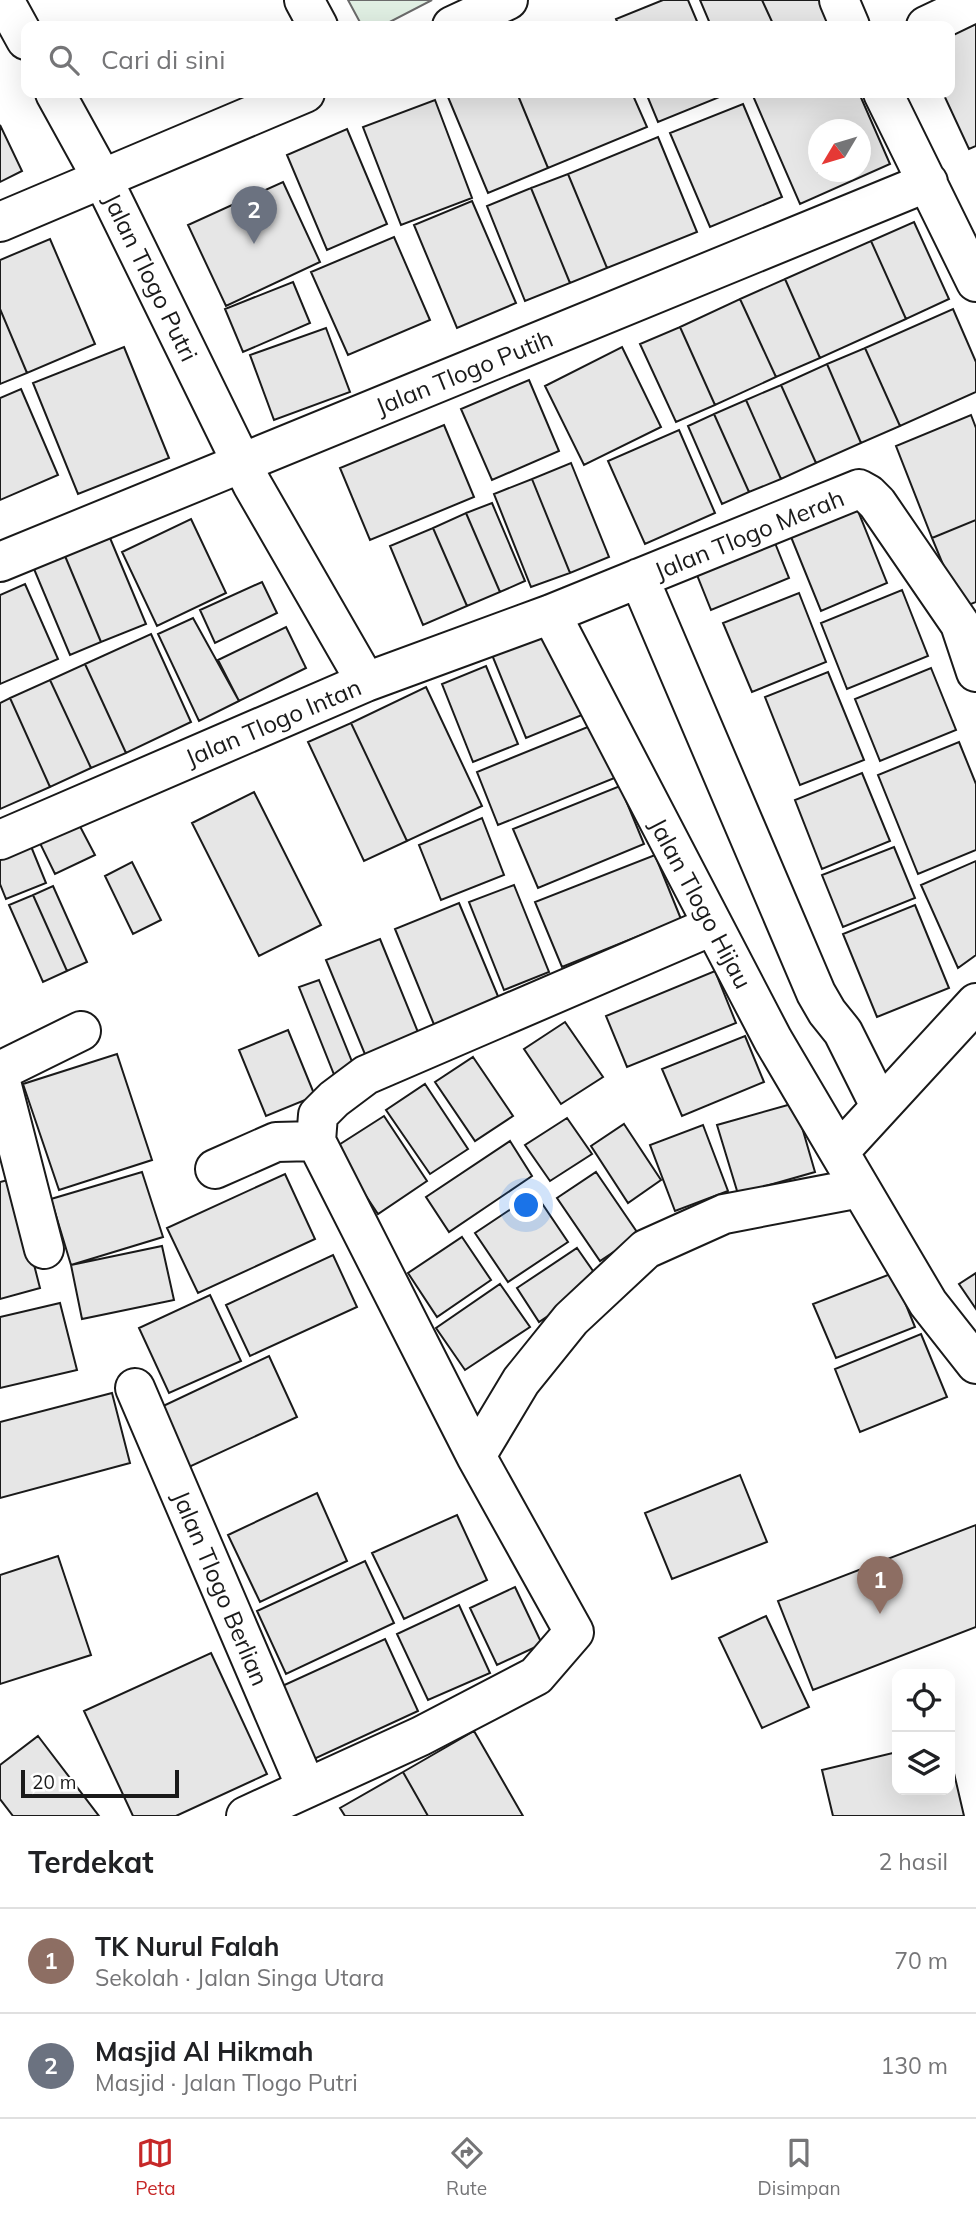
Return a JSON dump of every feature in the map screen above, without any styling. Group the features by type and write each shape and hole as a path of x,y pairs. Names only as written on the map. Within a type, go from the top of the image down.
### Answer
{"street":[{"path":"4,0 21,31"},
{"path":"304,0 315,21"},
{"path":"463,21 508,0"},
{"path":"839,0 848,21"},
{"path":"936,21 976,2"},
{"name":"Jalan Tlogo Putri","path":"58,98 103,180 252,484 366,682"},
{"path":"0,222 293,98"},
{"path":"886,98 976,282"},
{"name":"Jalan Tlogo Putih","path":"0,562 928,182"},
{"name":"Jalan Tlogo Merah","path":"551,614 859,489 877,503 960,624 976,672"},
{"path":"639,578 816,993 842,1032 880,1106"},
{"name":"Jalan Tlogo Intan","path":"0,840 366,682 551,614"},
{"name":"Jalan Tlogo Hijau","path":"551,614 773,1040 928,1303 976,1364"},
{"path":"246,1816 421,1736 536,1676 574,1632 476,1456 316,1141 318,1115 366,1075 712,926"},
{"path":"839,1152 976,1003"},
{"path":"0,1071 81,1031"},
{"path":"0,1078 44,1249"},
{"path":"215,1169 276,1142 316,1141"},
{"path":"476,1456 521,1381 571,1319 646,1249 724,1214 860,1188"},
{"name":"Jalan Tlogo Berlian","path":"135,1388 306,1787"}],"green space":[{"path":"348,0 432,0 392,21 359,21"}],"building":[{"path":"663,0 688,0 697,21 617,21 616,19"},
{"path":"700,0 762,0 772,21 709,21"},
{"path":"762,0 825,0 834,21 772,21"},
{"path":"976,22 976,146 969,149 945,98 955,98 955,32"},
{"path":"448,98 519,98 548,168 488,193"},
{"path":"519,98 634,98 647,127 548,168"},
{"path":"648,98 717,98 658,122"},
{"path":"754,98 861,98 870,119 808,119 808,182 850,182 800,204"},
{"path":"435,100 472,198 401,225 363,127"},
{"path":"743,104 782,197 710,227 670,133"},
{"path":"871,120 890,164 871,172"},
{"path":"0,125 22,171 0,182"},
{"path":"347,129 387,224 327,250 287,155"},
{"path":"658,137 697,232 607,268 568,174"},
{"path":"568,174 607,268 570,283 531,188"},
{"path":"283,182 320,262 226,306 188,225"},
{"path":"531,188 570,283 525,301 487,206"},
{"path":"472,201 516,303 457,328 414,225"},
{"path":"914,222 949,299 906,319 871,241"},
{"path":"394,237 430,320 348,355 311,272"},
{"path":"50,239 95,344 27,373 0,309 0,260"},
{"path":"871,241 906,319 820,358 785,279"},
{"path":"785,279 820,358 776,377 740,299"},
{"path":"293,282 310,323 243,352 225,309"},
{"path":"740,299 776,377 715,405 680,327"},
{"path":"0,309 27,373 0,384"},
{"path":"953,309 976,362 976,392 900,426 865,348"},
{"path":"680,327 715,405 676,422 640,344"},
{"path":"326,328 350,392 274,420 250,355"},
{"path":"124,347 169,458 78,494 33,383"},
{"path":"622,347 661,427 584,465 545,386"},
{"path":"865,348 900,426 861,443 827,364"},
{"path":"827,364 861,443 816,463 781,385"},
{"path":"529,380 559,451 492,480 461,409"},
{"path":"781,385 816,463 781,479 746,400"},
{"path":"21,389 58,475 0,500 0,398"},
{"path":"746,400 781,479 749,492 714,414"},
{"path":"714,414 749,492 722,504 688,426"},
{"path":"971,415 976,428 976,520 932,538 896,446"},
{"path":"444,425 474,497 370,540 340,468"},
{"path":"679,430 715,513 645,544 608,461"},
{"path":"571,463 609,557 570,573 532,479"},
{"path":"532,479 570,573 531,587 494,494"},
{"path":"492,503 525,581 500,592 466,513"},
{"path":"856,506 887,583 821,611 789,532"},
{"path":"466,513 500,592 467,606 433,528"},
{"path":"191,519 226,593 157,626 122,552"},
{"path":"976,520 976,602 961,608 932,538"},
{"path":"433,528 467,606 423,625 390,546"},
{"path":"771,533 789,578 711,610 693,565"},
{"path":"110,538 146,624 101,642 65,556"},
{"path":"65,556 101,642 70,655 34,569"},
{"path":"262,582 277,613 215,643 200,610"},
{"path":"25,584 58,659 0,684 0,595"},
{"path":"902,590 928,656 847,689 821,623"},
{"path":"799,593 826,662 752,692 723,623"},
{"path":"193,618 239,701 199,721 158,634"},
{"path":"286,627 306,668 239,701 218,660"},
{"path":"546,627 582,715 526,738 490,650"},
{"path":"151,634 191,722 126,753 85,664"},
{"path":"85,664 126,753 91,768 50,680"},
{"path":"486,666 518,744 473,762 442,684"},
{"path":"931,668 956,730 880,761 855,699"},
{"path":"828,672 864,760 800,785 765,697"},
{"path":"50,680 91,768 50,787 10,698"},
{"path":"426,687 482,806 407,841 351,723"},
{"path":"10,698 50,787 0,809 0,703"},
{"path":"351,723 407,841 364,861 308,742"},
{"path":"595,724 617,777 498,825 477,772"},
{"path":"959,742 976,784 976,850 918,874 878,775"},
{"path":"862,773 890,841 822,869 795,800"},
{"path":"620,786 644,844 538,888 513,829"},
{"path":"254,792 321,925 259,956 192,823"},
{"path":"73,813 95,855 55,874 35,833"},
{"path":"482,818 504,875 441,900 419,845"},
{"path":"28,839 46,883 6,899 0,884 0,850"},
{"path":"894,847 915,898 843,927 822,875"},
{"path":"655,855 681,919 562,967 535,902"},
{"path":"976,861 976,955 958,968 921,885"},
{"path":"132,862 161,920 133,934 105,876"},
{"path":"514,885 549,972 504,990 469,902"},
{"path":"53,886 87,962 67,971 33,895"},
{"path":"33,895 67,971 43,982 9,905"},
{"path":"459,903 500,1001 435,1027 395,929"},
{"path":"915,905 949,988 877,1017 843,934"},
{"path":"380,939 422,1042 369,1064 326,960"},
{"path":"715,971 736,1023 627,1067 606,1016"},
{"path":"319,980 357,1074 337,1082 299,987"},
{"path":"565,1022 603,1077 561,1104 524,1049"},
{"path":"288,1030 315,1096 266,1116 239,1050"},
{"path":"745,1036 764,1082 682,1116 662,1069"},
{"path":"117,1054 152,1160 59,1190 23,1084"},
{"path":"473,1057 513,1116 475,1141 435,1082"},
{"path":"425,1084 468,1149 430,1174 386,1110"},
{"path":"795,1103 815,1172 738,1194 717,1125"},
{"path":"384,1116 427,1181 378,1214 334,1148"},
{"path":"567,1118 592,1154 550,1181 525,1145"},
{"path":"624,1124 661,1180 628,1203 591,1146"},
{"path":"703,1125 728,1191 675,1211 650,1145"},
{"path":"510,1141 532,1176 449,1232 426,1197"},
{"path":"142,1172 163,1237 71,1265 51,1199"},
{"path":"596,1172 639,1235 600,1261 557,1198"},
{"path":"285,1174 315,1239 198,1293 167,1228"},
{"path":"12,1179 40,1288 0,1299 0,1182"},
{"path":"535,1193 568,1242 508,1282 475,1233"},
{"path":"462,1237 491,1280 437,1317 408,1273"},
{"path":"162,1246 174,1300 82,1319 71,1265"},
{"path":"577,1248 600,1281 539,1322 517,1288"},
{"path":"333,1255 357,1307 250,1356 226,1305"},
{"path":"893,1273 915,1327 836,1358 813,1304"},
{"path":"976,1273 976,1309 959,1284"},
{"path":"500,1284 530,1327 465,1370 436,1328"},
{"path":"210,1295 241,1361 169,1393 139,1328"},
{"path":"60,1303 77,1370 0,1388 0,1317"},
{"path":"921,1334 947,1397 860,1432 835,1369"},
{"path":"269,1356 297,1417 189,1467 161,1407"},
{"path":"112,1393 130,1463 0,1498 0,1422"},
{"path":"740,1475 767,1542 672,1579 645,1513"},
{"path":"317,1493 347,1561 260,1602 228,1535"},
{"path":"457,1515 487,1580 404,1619 372,1553"},
{"path":"976,1525 976,1627 813,1690 778,1601"},
{"path":"58,1556 91,1655 0,1684 0,1575"},
{"path":"365,1561 394,1623 286,1674 257,1611"},
{"path":"515,1587 542,1644 497,1665 470,1608"},
{"path":"459,1605 490,1673 428,1700 397,1634"},
{"path":"766,1616 809,1707 762,1728 719,1638"},
{"path":"385,1639 418,1711 314,1759 280,1687"},
{"path":"211,1653 267,1774 176,1816 133,1816 84,1711"},
{"path":"474,1731 523,1816 428,1816 403,1772"},
{"path":"38,1736 99,1816 13,1816 0,1799 0,1765"},
{"path":"892,1753 892,1795 955,1795 955,1777 964,1816 833,1816 822,1770"},
{"path":"403,1772 428,1816 345,1816 340,1808"}],"place":[{"name":"Masjid Al Hikmah","path":"254,244"},
{"name":"TK Nurul Falah","path":"880,1614"}]}
